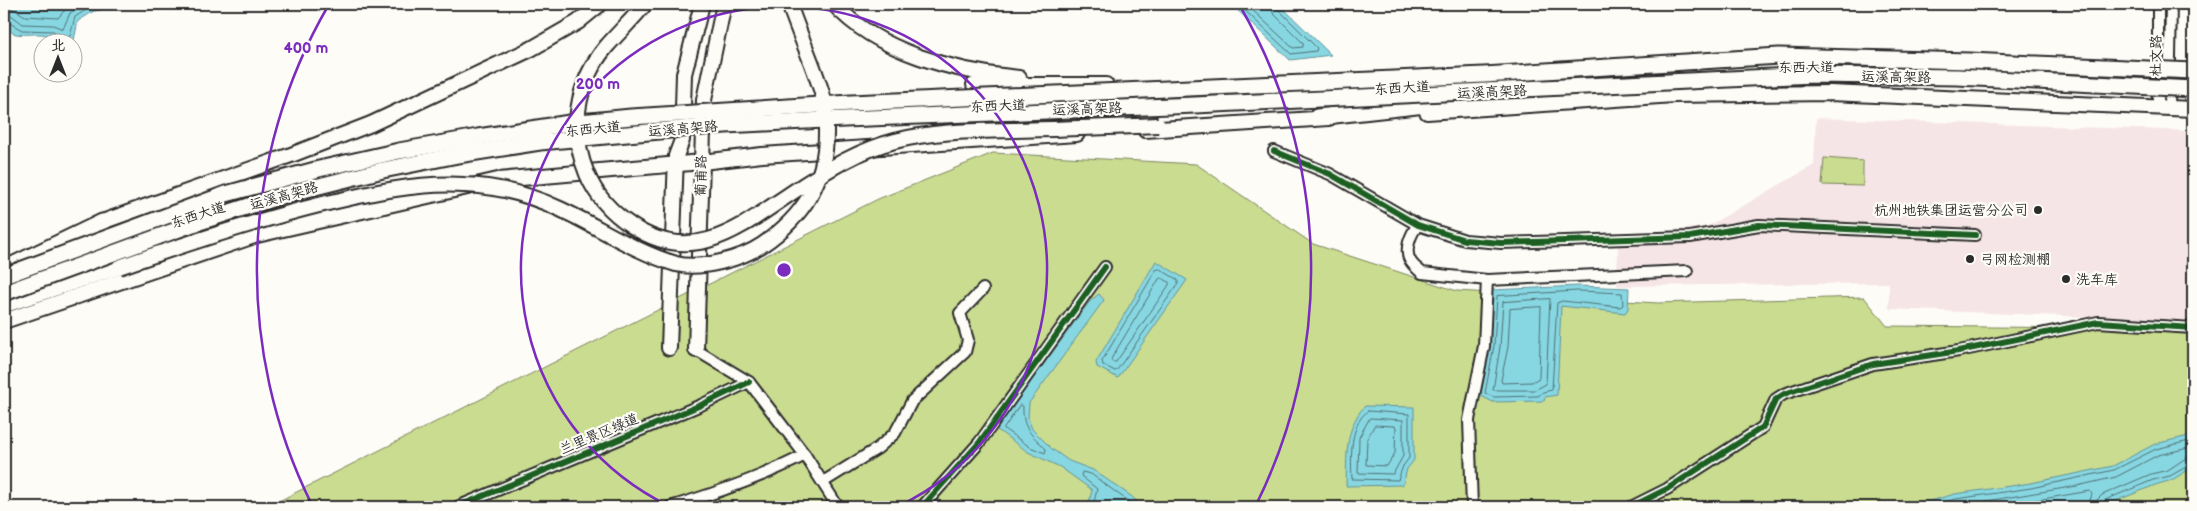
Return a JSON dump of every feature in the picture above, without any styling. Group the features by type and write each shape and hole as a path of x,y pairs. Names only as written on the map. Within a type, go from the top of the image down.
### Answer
{"highway":[{"name":"运溪高架路","path":"4,276 226,194 399,151 562,124 658,115 851,103 1169,90 1586,69 1779,56 1970,61 2193,71"},
{"path":"1312,78 1586,69"},
{"name":"运溪高架路","path":"4,293 183,227 287,194 383,170 458,155 540,142 725,126 845,119 1588,87 1813,75 1957,78 2193,89"},
{"path":"1317,117 1588,87"},
{"path":"4,269 102,222"},
{"path":"4,305 119,267"}],"main road":[{"path":"102,222 291,155 379,120 531,49 578,22 600,4"},
{"path":"645,4 605,48 589,72 578,106 577,144 587,176 598,196 611,210 638,230 656,239 673,243 692,243 708,240 744,226 797,189 848,159 880,145 910,138 968,132 1249,122 1317,117"},
{"name":"葡甫路","path":"669,348 675,165 682,140 684,74 702,4"},
{"name":"葡甫路","path":"696,350 704,100 724,4"},
{"path":"119,267 245,225 300,210 382,192 416,186 443,184 488,186 537,199 647,254 687,266 708,265 739,255 766,242 794,218 811,196 819,181 824,165 827,145 826,111 823,94 789,4"},
{"path":"834,4 847,18 868,34 894,48 926,59 1005,77 1119,85"},
{"name":"东西大道","path":"4,285 157,228 279,188 414,156 545,134 682,121 822,113 1313,92 1668,71 1805,66 1943,68 2193,80"},
{"path":"974,85 1119,85 1312,78"},
{"path":"4,321 257,235 498,180 782,154 1674,95 1830,93 2193,109"}],"street":[{"name":"杜文路","path":"2158,4 2164,79"},
{"name":"杜文路","path":"2163,108 2171,4"},
{"path":"1274,151 1330,174 1418,225 1465,240 1501,243 1690,237 1759,225 1975,234"},
{"path":"1418,225 1412,231 1408,246 1409,260 1422,273 1487,280 1687,271"},
{"path":"922,507 979,443 1105,267"},
{"path":"1472,507 1469,420 1484,346 1487,280"},
{"path":"823,482 878,448 895,433 912,401 965,352 968,340 960,313 983,289"},
{"path":"1631,507 1667,490 1763,427 1776,399 1784,394 1873,364 1959,351 2098,322 2193,328"},
{"path":"696,350 749,382 805,455 838,507"},
{"name":"兰里景区绿道","path":"457,507 701,405 749,382"},
{"path":"670,507 742,485 805,455"}],"shaded area":[{"path":"1816,118 2193,131 2193,322 1889,309 1889,283 1617,286 1618,237 1708,226 1814,165"}],"green space":[{"path":"993,153 1196,164 1313,244 1457,291 1658,303 1864,297 1887,326 2193,329 2193,507 267,507 878,199"},
{"path":"1824,158 1863,161 1863,186 1822,185"}],"water":[{"path":"4,4 136,4 94,11 78,21 76,32 17,34 8,27"},
{"path":"1231,4 1279,4 1331,55 1290,60"},
{"path":"1156,261 1187,280 1118,378 1097,367 1096,362"},
{"path":"1579,286 1629,288 1628,309 1625,313 1561,306 1557,395 1545,397 1544,401 1493,402 1479,395 1489,346 1492,290"},
{"path":"1099,294 1104,300 1029,403 1028,418 1032,429 1052,449 1069,461 1093,470 1131,496 1143,507 1118,507 1112,504 1102,507 1088,507 1092,490 1060,467 1028,452 996,429 1090,301"},
{"path":"1365,406 1414,407 1414,460 1407,469 1403,485 1346,486 1350,434 1353,424"},
{"path":"2193,435 2193,467 2172,480 2101,507 1913,507 1955,494 2031,483 2113,466 2155,444"}],"cycle path":[{"path":"1274,151 1330,174 1418,225 1465,240 1501,243 1690,237 1759,225 1975,235"},
{"path":"922,507 979,443 1105,267"},
{"path":"1631,507 1667,489 1763,427 1776,399 1784,394 1873,364 1959,351 2098,322 2193,328"},
{"path":"457,507 701,405 749,382"}],"place":[{"name":"杭州地铁集团运营分公司","path":"2038,210"},
{"name":"弓网检测棚","path":"1970,259"},
{"name":"洗车库","path":"2066,279"}]}
